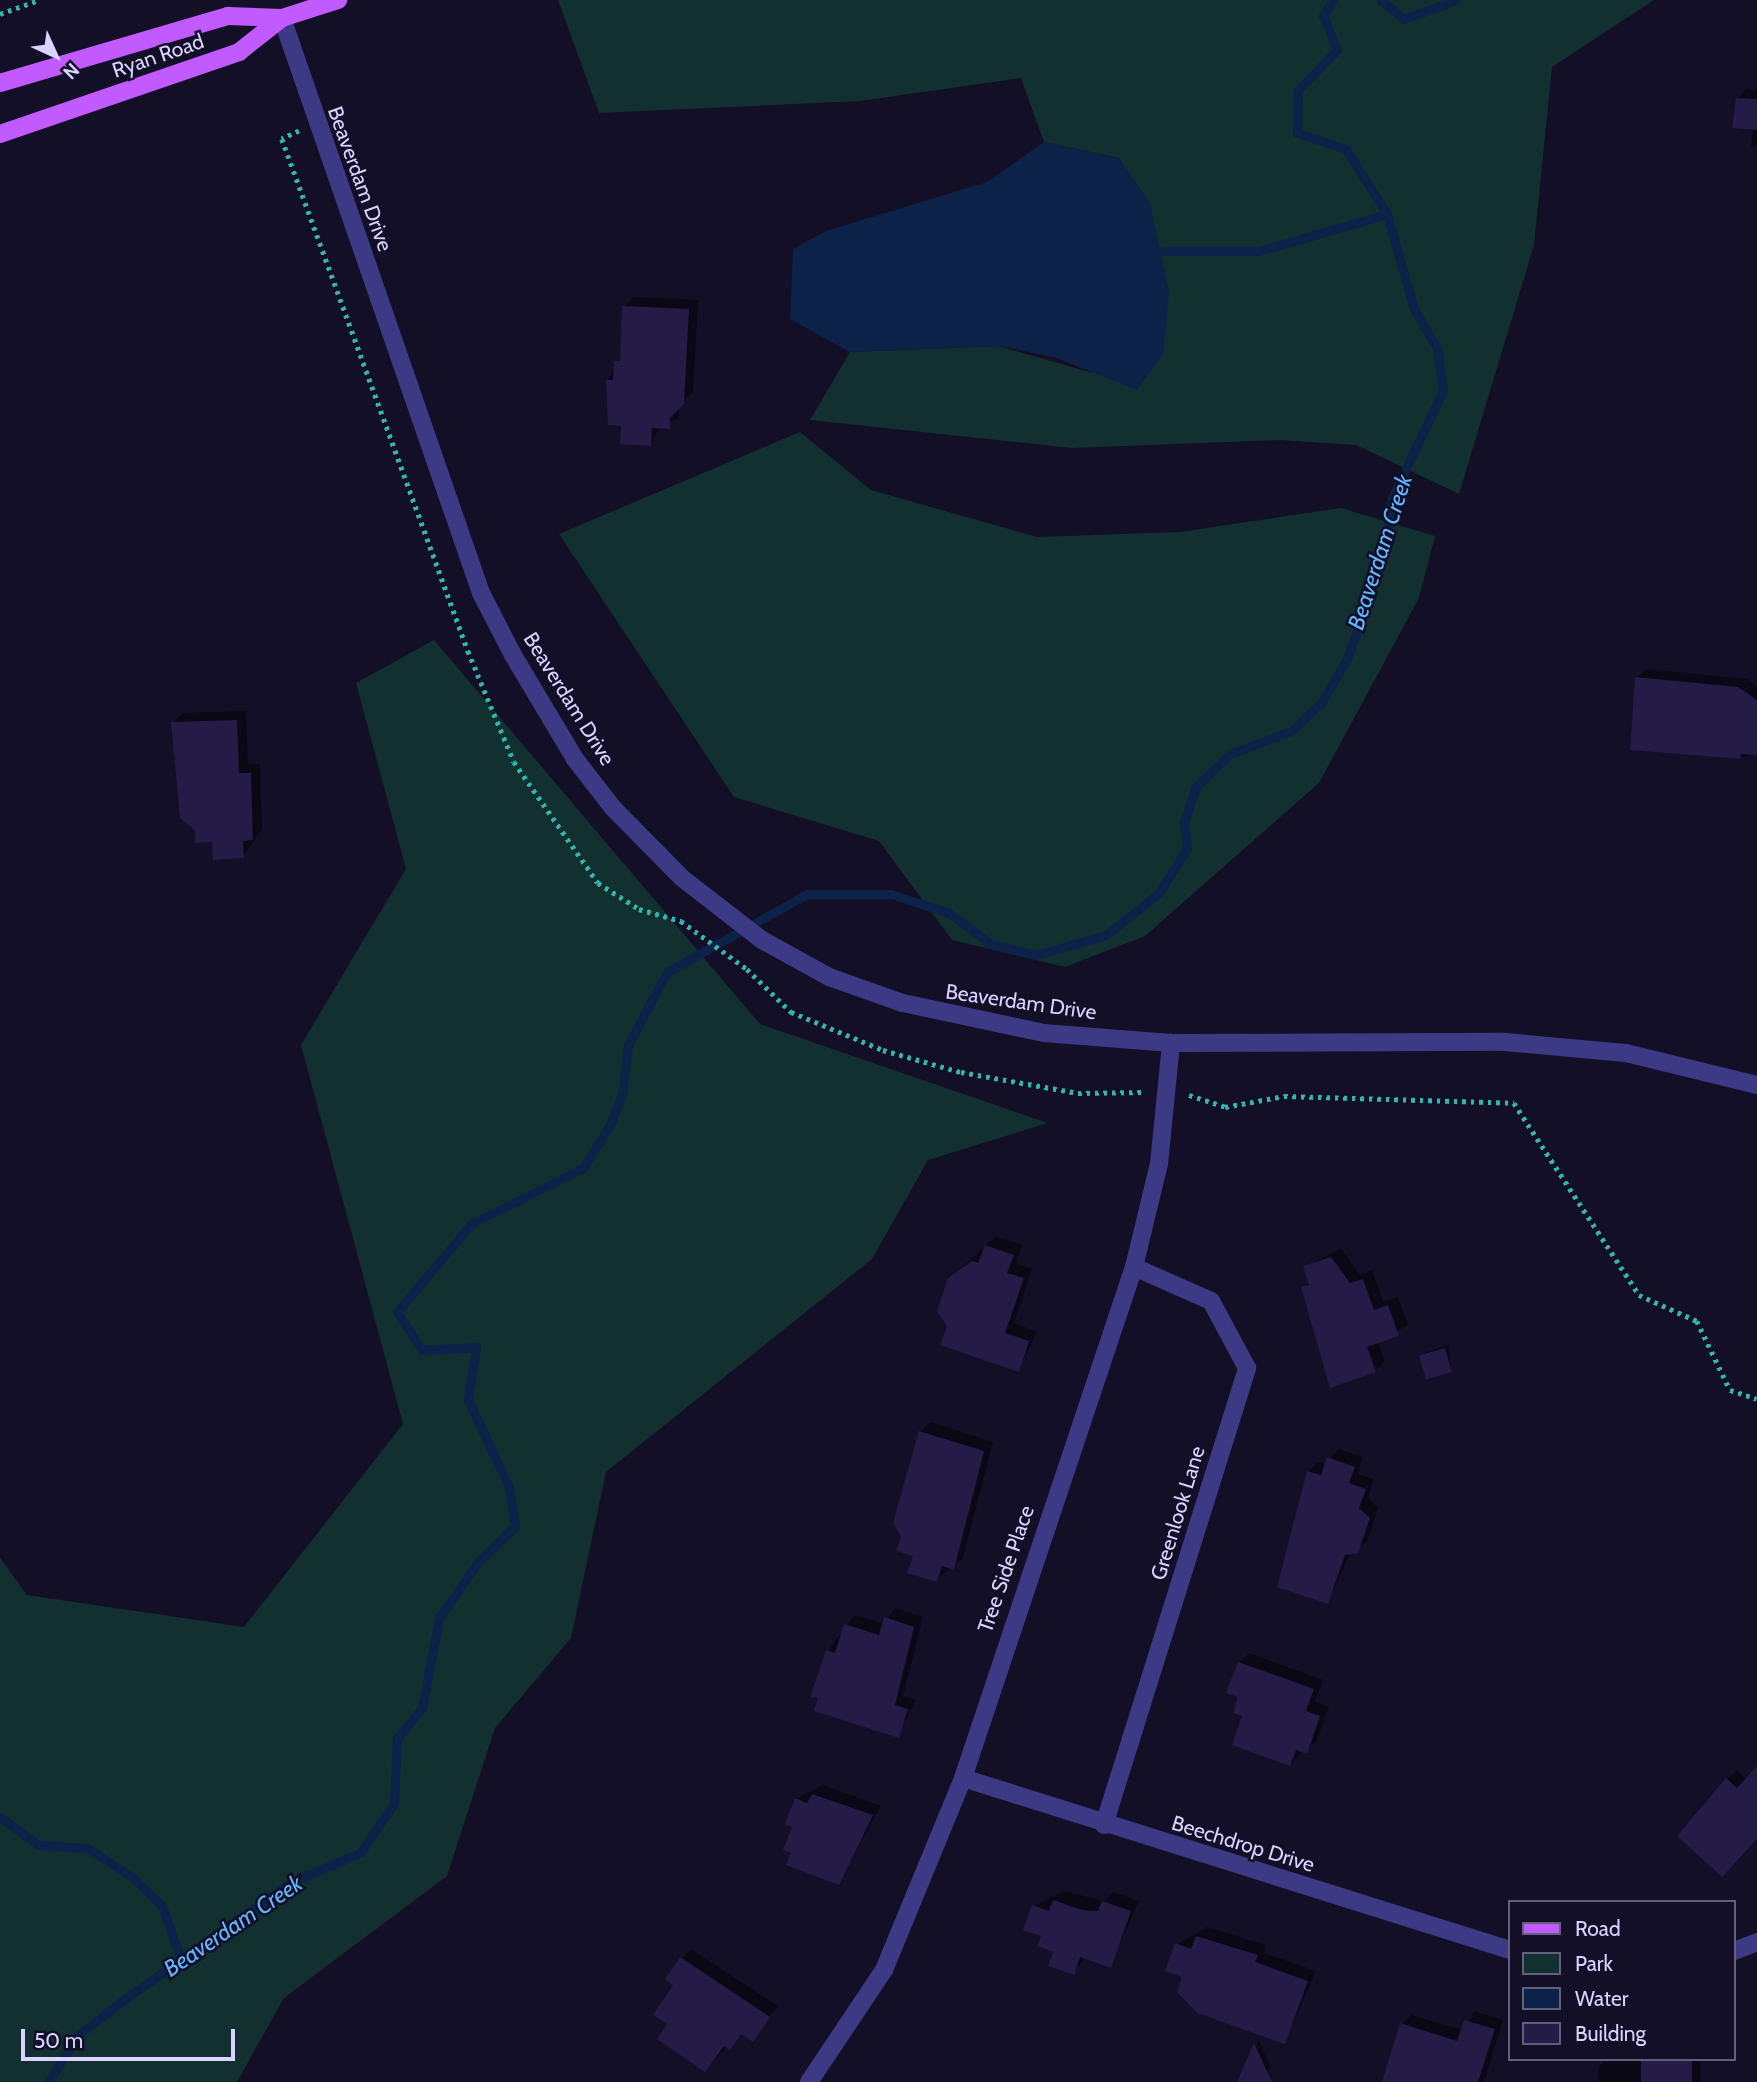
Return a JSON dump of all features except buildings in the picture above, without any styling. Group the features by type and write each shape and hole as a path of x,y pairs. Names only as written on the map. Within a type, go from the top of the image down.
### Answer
{"main road":[{"name":"Ryan Road","path":"0,83 228,16 282,18 338,0"},
{"name":"Ryan Road","path":"0,134 239,52 282,18"}],"street":[{"name":"Beaverdam Drive","path":"282,18 481,593 583,769 682,878 762,940 829,977 954,1018 1171,1043 1505,1042 1626,1053 1757,1085"},
{"name":"Tree Side Place","path":"809,2082 884,1970 963,1778 1134,1267 1159,1164 1171,1043"},
{"name":"Greenlook Lane","path":"1104,1825 1247,1368 1211,1301 1134,1267"},
{"name":"Beechdrop Drive","path":"963,1778 1104,1825 1508,1949"},
{"path":"1736,1950 1757,1942"}],"path":[{"path":"0,14 39,0"},
{"path":"698,934 731,957 792,1012 883,1051 961,1072 1078,1093 1168,1091 1225,1107 1293,1096 1514,1103 1639,1295 1697,1321 1730,1390 1757,1399"}],"green space":[{"path":"558,0 1654,0 1552,67 1534,245 1459,494 1356,445 1280,440 1072,448 810,420 850,352 998,346 1093,373 1119,158 1044,142 1021,78 860,101 599,113"},
{"path":"800,432 871,490 1037,537 1180,532 1341,508 1435,536 1419,598 1319,783 1145,936 1065,967 952,940 879,841 734,797 559,534"},
{"path":"434,640 760,1024 1048,1123 928,1160 872,1259 606,1472 571,1638 495,1728 447,1876 284,1998 237,2082 0,2082 0,1558 27,1595 244,1627 403,1424 301,1045 406,869 356,683"}],"water":[{"path":"1044,142 1119,158 1150,203 1169,292 1163,354 1137,390 1054,357 998,346 850,352 790,319 793,249 826,231 987,182"}],"waterway":[{"name":"Beaverdam Creek","path":"48,2082 78,2035 293,1881 360,1853 394,1803 397,1738 422,1708 439,1618 478,1562 515,1526 509,1487 468,1400 476,1347 422,1350 397,1312 471,1224 583,1168 611,1123 622,1095 628,1045 667,972 807,894 891,894 949,913 991,944 1036,955 1106,935 1159,893 1187,848 1184,823 1196,787 1230,754 1291,731 1321,703 1347,659 1383,557 1392,498 1443,390 1437,348 1414,309 1387,214 1346,149 1297,133 1298,90 1337,50 1323,16 1333,0"},
{"name":"Beaverdam Creek","path":"1381,0 1404,19 1456,0"},
{"path":"1163,251 1259,251 1387,214"},
{"path":"0,1817 39,1845 87,1848 131,1876 162,1906 181,1960"}]}
